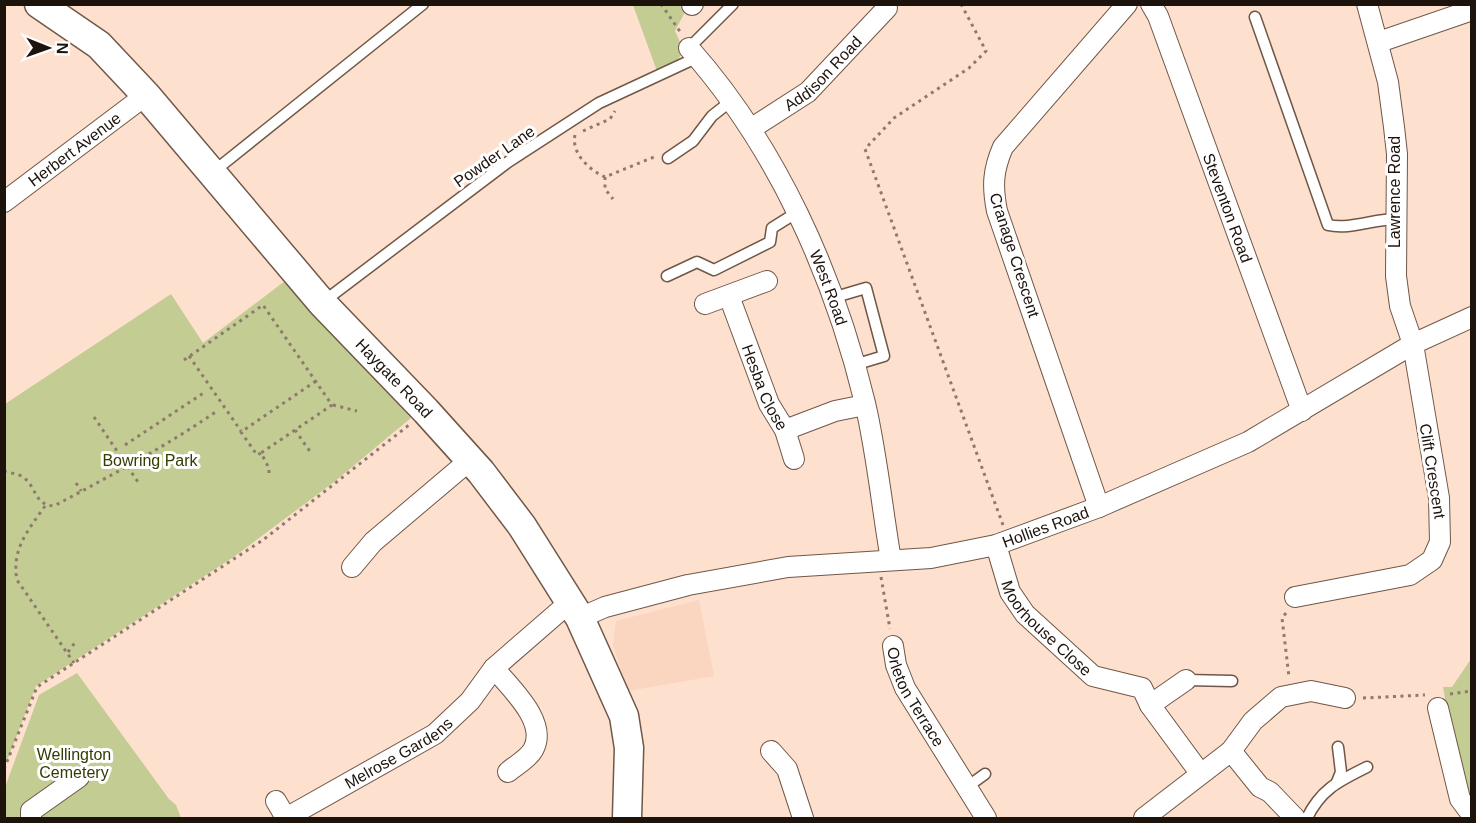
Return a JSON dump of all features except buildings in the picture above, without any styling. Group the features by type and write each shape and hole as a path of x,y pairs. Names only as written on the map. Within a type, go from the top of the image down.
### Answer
{"street":[{"name":"Haygate Road","path":"39,4 99,45 146,95 322,303 470,460 522,526 575,610 624,716 629,748 627,819"},
{"name":"Cranage Crescent","path":"1099,507 998,211 993,187 994,167 1003,147 1127,4"},
{"name":"Steventon Road","path":"1151,4 1158,16 1302,411"},
{"name":"Lawrence Road","path":"1366,4 1379,42 1388,82 1397,154 1394,252 1400,306 1413,344"},
{"name":"Addison Road","path":"752,128 808,92 887,8"},
{"path":"1379,42 1472,10"},
{"name":"West Road","path":"694,52 752,128 810,239 832,298 865,405 884,561"},
{"name":"Herbert Avenue","path":"4,202 146,95"},
{"path":"705,304 767,280"},
{"name":"Hesba Close","path":"729,296 769,404 785,430 835,411 865,405"},
{"name":"Hollies Road","path":"575,610 604,607 688,585 788,567 931,558 1003,543 1099,507 1248,442 1413,344 1472,316"},
{"name":"Clift Crescent","path":"1295,597 1410,575 1432,560 1440,542 1439,498 1413,344"},
{"path":"785,430 794,459"},
{"path":"352,567 373,542 470,460"},
{"name":"Moorhouse Close","path":"1003,543 1010,592 1025,614 1063,646 1092,676 1142,688 1150,705 1200,773"},
{"name":"Melrose Gardens","path":"286,819 435,734 470,701 494,668 575,610"},
{"name":"Orleton Terrace","path":"893,646 896,665 905,688 986,819"},
{"path":"494,668 533,718 538,738 533,751 508,772"},
{"path":"1150,705 1186,680"},
{"path":"1144,819 1231,751 1265,708 1291,693 1311,691 1345,698"},
{"path":"1435,699 1460,799 1472,815"},
{"path":"1231,751 1260,787 1270,792 1295,819"},
{"path":"771,752 787,769 803,819"},
{"path":"31,819 31,811 79,777"},
{"path":"276,801 286,819"}],"lane":[{"path":"213,173 423,4"},
{"path":"694,52 733,4"},
{"path":"1255,17 1328,225 1336,227 1382,219 1396,219"},
{"name":"Powder Lane","path":"322,303 508,162 599,103 694,52"},
{"path":"668,158 693,141 712,116 731,101"},
{"path":"667,276 697,262 714,270 770,242 772,228 796,213"},
{"path":"832,298 866,288 884,356 854,365"},
{"path":"1186,680 1232,681"},
{"path":"1337,782 1341,772 1338,747"},
{"path":"1307,819 1316,800 1337,782 1367,767"},
{"path":"967,787 985,774"}],"path":[{"path":"661,4 694,52"},
{"path":"961,4 986,51 969,68 894,118 865,149 1003,543"},
{"path":"623,108 614,112 610,119 573,136 576,152 592,171 605,177 653,157 668,158"},
{"path":"605,177 604,189 613,199"},
{"path":"184,360 263,305 332,405 357,411"},
{"path":"189,356 257,455 332,405"},
{"path":"241,432 316,381"},
{"path":"125,445 205,392"},
{"path":"45,506 54,506 129,467 153,449 184,434 217,411"},
{"path":"4,769 37,687 263,540 426,411"},
{"path":"94,417 140,485"},
{"path":"295,430 311,453"},
{"path":"261,453 269,468 269,474"},
{"path":"4,471 24,478 33,487 45,506"},
{"path":"76,483 81,491"},
{"path":"45,506 18,547 17,580 74,663"},
{"name":"Orleton Terrace","path":"884,561 893,646"},
{"path":"1291,693 1282,618 1295,597"},
{"path":"68,652 76,640"},
{"path":"1345,698 1435,699 1471,691"}],"shaded area":[{"path":"699,600 714,676 628,691 613,645 616,621"}],"green space":[{"path":"633,5 679,5 685,12 675,31 684,51 673,66 658,74"},
{"name":"Bowring Park","path":"285,281 411,418 334,482 235,556 36,686 5,766 5,404 171,294 203,343"},
{"path":"1471,659 1471,804 1453,744 1443,687 1452,687"},
{"name":"Wellington Cemetery","path":"77,673 169,799 176,805 181,818 5,818 4,790 39,695"}]}
